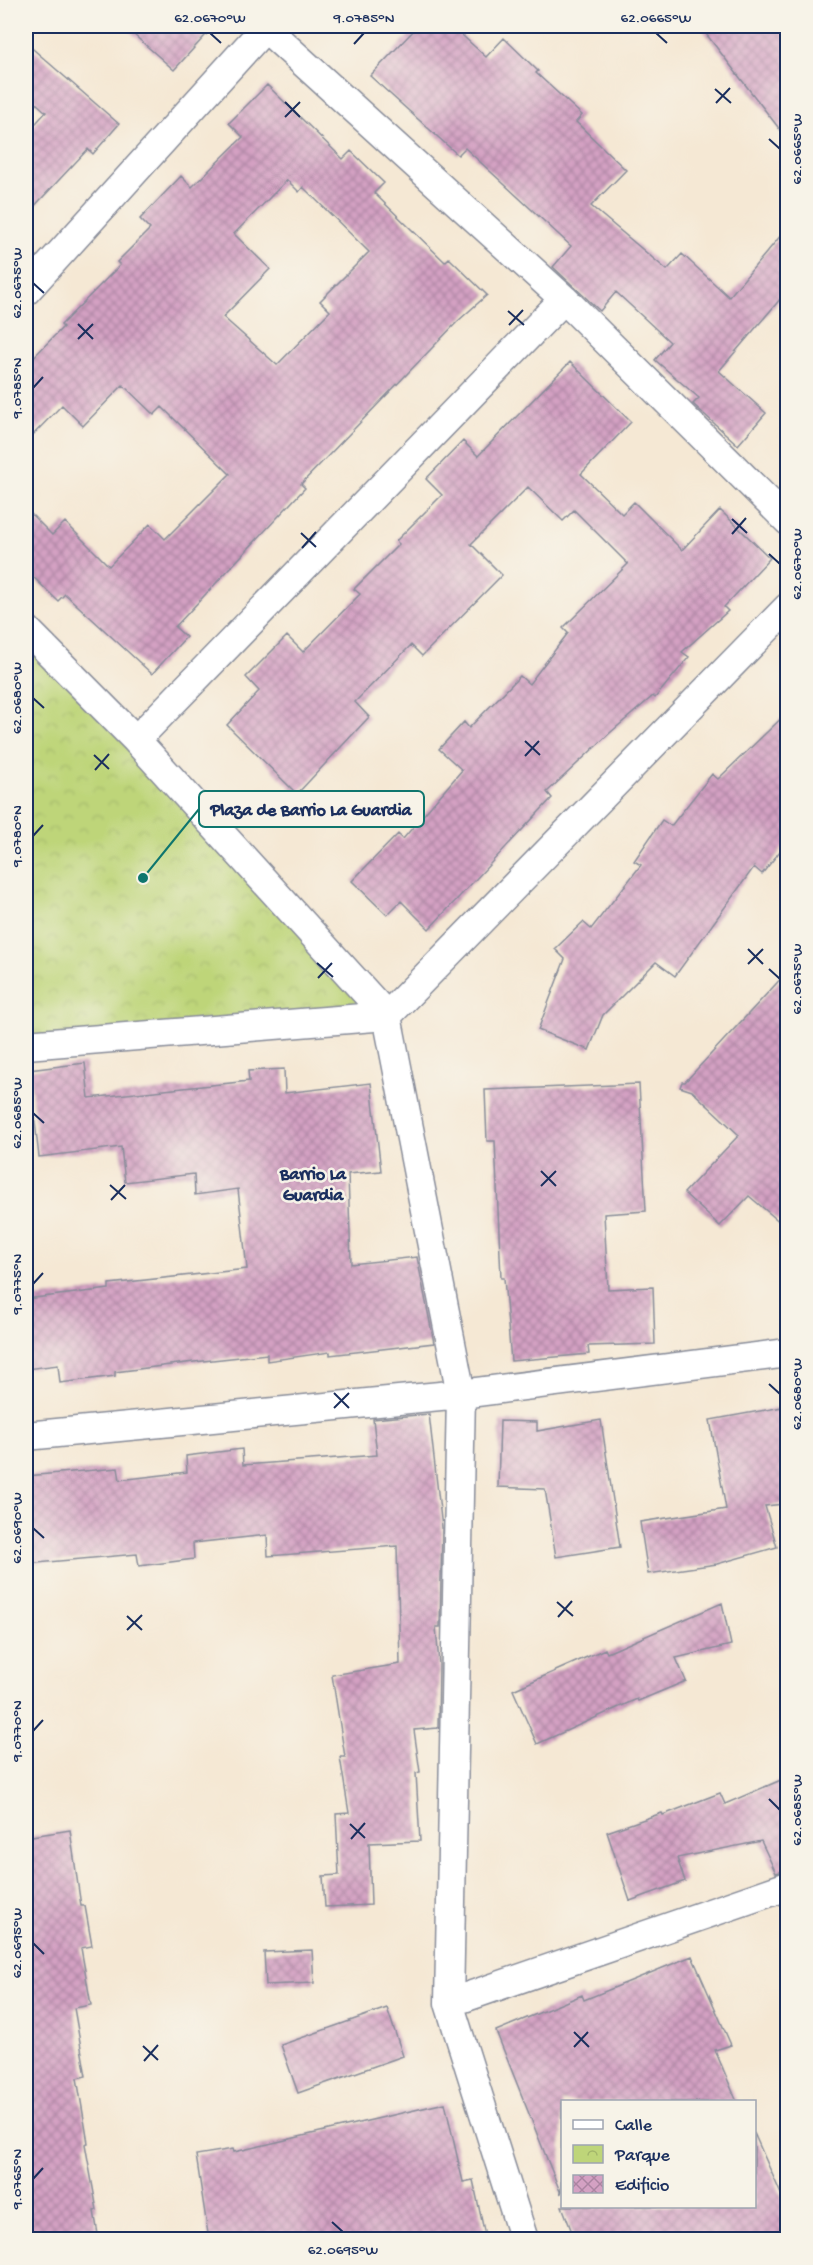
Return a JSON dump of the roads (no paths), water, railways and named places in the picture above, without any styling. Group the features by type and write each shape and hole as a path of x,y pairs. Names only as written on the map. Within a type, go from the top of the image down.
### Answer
{"street":[{"path":"26,291 264,27 564,299 788,521"},
{"path":"136,740 564,299"},
{"path":"26,1045 387,1016 788,607"},
{"path":"26,629 136,740 387,1016 461,1394 449,2003 524,2240"},
{"path":"26,1436 461,1394 788,1353"},
{"path":"449,2003 788,1886"}],"place":[{"name":"Plaza de Barrio La Guardia","path":"143,878"}],"district":[{"name":"Barrio La Guardia","path":"313,1185"}]}
